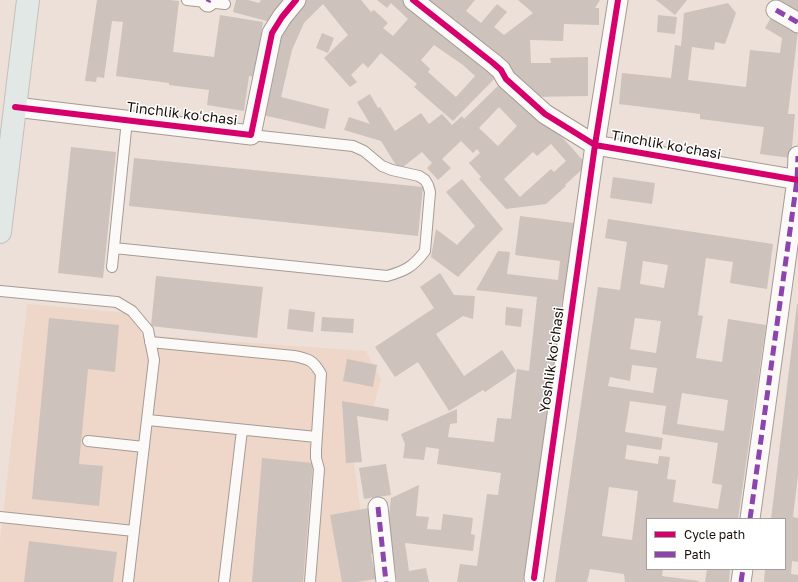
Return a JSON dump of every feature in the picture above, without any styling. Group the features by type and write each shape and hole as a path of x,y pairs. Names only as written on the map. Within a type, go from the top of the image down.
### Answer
{"main road":[{"path":"0,232 28,0"}],"street":[{"name":"Tinchlik koʻchasi","path":"15,107 251,134 272,33 282,17 296,0"},
{"name":"Tinchlik koʻchasi","path":"413,0 493,63 501,70 506,79 545,114 595,145 797,180"},
{"name":"Yoshlik koʻchasi","path":"534,578 595,145 618,0"},
{"path":"776,10 798,23"},
{"path":"750,518 797,180 798,156"},
{"path":"378,507 386,582"},
{"path":"741,582 743,570"}],"lane":[{"path":"187,0 214,2"},
{"path":"112,267 127,120"},
{"path":"114,248 386,276 401,272 411,266 425,251 430,192 425,180 419,176 392,170 382,166 364,151 353,146 251,134"},
{"path":"0,291 116,302 132,311 148,330 154,360 128,582"},
{"path":"150,342 294,356 304,358 314,363 321,374 316,437 316,458 319,469 310,582"},
{"path":"148,420 316,437"},
{"path":"224,582 242,430"},
{"path":"88,441 144,447"},
{"path":"0,517 134,531"}],"shaded area":[{"path":"27,304 141,314 141,335 366,351 381,379 373,408 346,408 371,582 0,582 0,541"}],"building":[{"path":"97,0 179,1 173,52 214,57 220,15 263,22 255,77 249,76 244,111 207,105 209,90 116,76 123,22 112,21 104,78 97,77 96,82 85,81"},
{"path":"236,0 248,0 259,3 261,0 293,0 274,23 233,12"},
{"path":"303,0 361,0 371,12 374,10 388,23 383,28 393,36 408,19 391,3 387,8 377,0 410,0 500,73 453,121 414,87 417,84 381,53 368,68 363,63 351,75 357,82 350,87 324,58 348,35 323,4 304,23 292,50 281,97 329,109 325,129 258,114 274,45","holes":["434,45 463,65 475,76 456,97 428,72 430,69 421,60"]},
{"path":"420,0 475,0 466,11 481,23 497,4 507,12 494,27 504,35 533,13 518,0 600,0 595,8 599,8 599,25 564,24 563,41 530,40 531,63 551,63 550,58 588,57 588,96 531,97"},
{"path":"656,0 687,0 675,15"},
{"path":"776,0 798,0 798,17"},
{"path":"728,3 736,13 725,44 715,42 714,50 692,47 688,80 746,87 750,50 780,53 782,38 765,28 772,16 798,31 788,114 795,114 791,158 760,154 764,127 700,119 700,114 619,104 622,73 671,78 675,45 681,46 684,13"},
{"path":"658,15 677,17 675,34 657,32"},
{"path":"322,33 334,38 328,53 316,48"},
{"path":"503,81 546,119 587,165 546,204 506,209 479,179 481,177 469,163 480,153 477,149 473,153 461,141 442,159 451,168 438,180 427,168 432,163 422,152 399,170 381,141 344,130 349,117 370,124 357,102 370,94 378,108 380,107 395,131 421,113 429,124 442,114 452,125 462,116 464,119","holes":["499,107 517,126 498,146 479,128","551,144 566,161 554,172 551,169 520,197 504,179 533,152 537,156"]},
{"path":"71,147 116,152 103,278 58,273"},
{"path":"134,158 423,187 418,236 129,206"},
{"path":"613,177 655,183 652,204 610,198"},
{"path":"462,179 503,229 458,277 431,257 436,229 457,245 475,226 446,192"},
{"path":"520,216 574,223 570,262 570,301 562,300 543,463 531,548 528,548 523,582 457,582 460,564 477,566 487,494 498,495 501,473 437,464 439,449 426,447 424,460 403,458 405,444 401,434 457,409 457,423 450,424 448,437 494,442 497,418 511,419 517,369 529,371 537,297 476,290 498,251 510,252 507,274 558,280 560,261 515,255"},
{"path":"608,219 773,244 767,289 730,283 733,262 706,258 698,315 703,316 696,358 722,362 728,319 766,325 738,518 646,518 646,570 663,570 662,576 699,582 625,582 624,574 590,569 587,582 555,582 598,287 620,290 627,242 605,238","holes":["643,261 668,265 664,288 640,284","635,318 661,321 656,353 630,349","632,365 657,368 653,393 608,386 610,377 630,381","682,393 728,400 724,431 677,424","630,401 666,406 662,434 718,443 712,483 722,485 718,509 673,502 676,480 667,479 670,457 659,456 658,464 625,459 627,445 661,450 663,438 625,432","609,487 638,491 632,540 602,536"]},
{"path":"440,273 454,295 475,296 473,319 463,316 436,334 464,376 502,350 516,371 485,392 483,390 449,411 418,362 395,377 375,347 434,308 420,287"},
{"path":"156,276 263,287 257,338 151,326"},
{"path":"798,304 798,475 793,517 798,518 798,562 792,561 791,574 798,575 798,582 764,582 765,570 786,570 786,518 771,518"},
{"path":"506,307 523,309 521,327 505,325"},
{"path":"289,309 315,312 313,332 287,329"},
{"path":"322,317 354,319 353,333 321,331"},
{"path":"49,318 119,325 115,372 88,369 79,464 103,466 99,506 32,499"},
{"path":"347,359 377,365 373,387 343,381"},
{"path":"342,401 389,409 388,421 357,416 362,462 346,463"},
{"path":"262,458 313,463 303,582 252,582"},
{"path":"386,464 391,495 364,499 359,468"},
{"path":"419,485 416,516 429,517 427,529 441,530 443,514 473,518 471,534 475,535 473,551 405,543 409,571 426,568 429,582 397,582 388,524 391,498"},
{"path":"369,508 377,553 371,554 376,579 357,582 342,582 330,515"},
{"path":"29,541 117,552 113,582 24,582"},
{"path":"707,570 730,570 729,582 705,582"}],"marked path":[{"path":"776,10 798,23"},
{"path":"750,518 797,180 798,156"},
{"path":"378,507 386,582"},
{"path":"741,582 743,570"}],"cycle path":[{"path":"15,107 251,135 272,33 282,17 296,0"},
{"path":"413,0 493,63 501,70 506,79 545,114 595,145 798,180"},
{"path":"534,578 595,145 618,0"}]}
